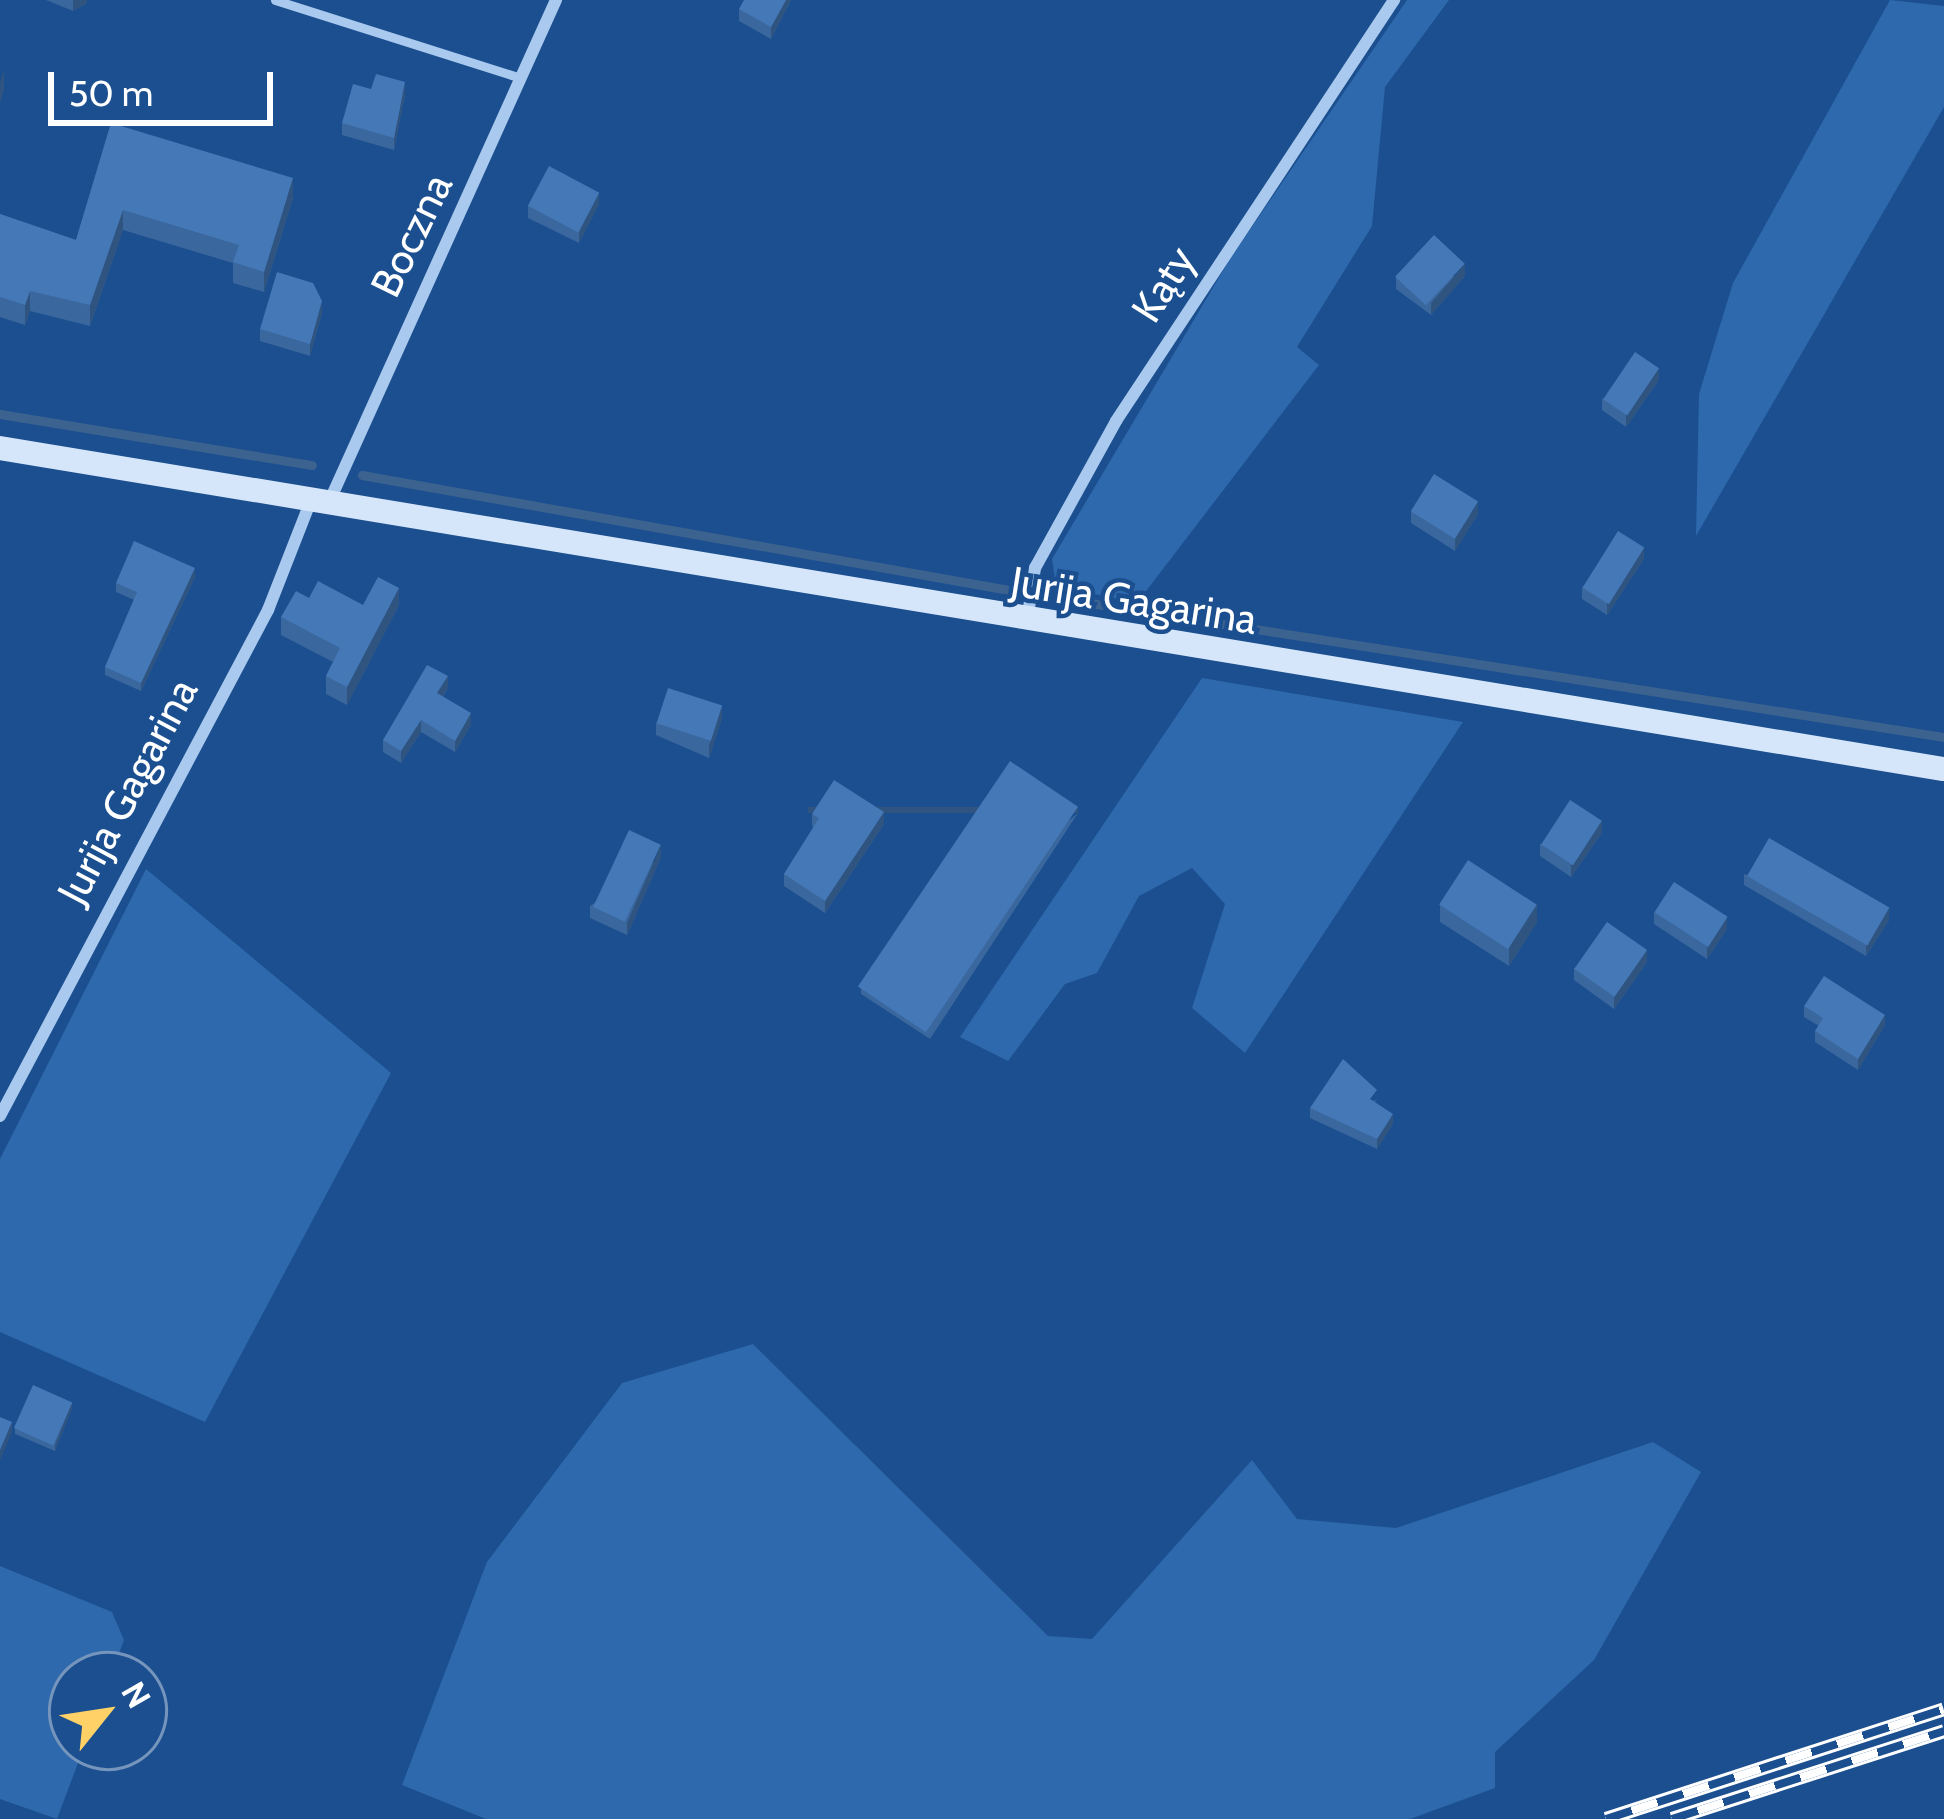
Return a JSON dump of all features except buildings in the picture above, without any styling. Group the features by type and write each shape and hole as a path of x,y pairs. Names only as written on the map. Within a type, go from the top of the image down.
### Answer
{"street":[{"name":"Boczna","path":"321,499 556,0"},
{"name":"Kąty","path":"1027,622 1035,568 1116,421 1394,0"},
{"name":"Jurija Gagarina","path":"0,448 1027,622 1944,769"},
{"name":"Jurija Gagarina","path":"0,1116 268,610 321,499"}],"lane":[{"path":"274,0 521,78"}],"shaded area":[{"path":"1407,0 1449,0 1385,87 1372,226 1297,347 1319,365 1137,603 1056,586 1052,559 1230,259"},
{"path":"1890,0 1944,6 1944,107 1696,536 1699,394 1733,283"},
{"path":"1202,678 1463,722 1245,1053 1192,1008 1225,904 1192,868 1139,896 1097,973 1065,984 1008,1061 960,1037"},
{"path":"146,869 391,1073 205,1422 0,1332 0,1159"},
{"path":"753,1344 1048,1636 1092,1639 1252,1460 1297,1519 1396,1528 1653,1442 1701,1472 1594,1660 1495,1752 1495,1788 1410,1819 486,1819 402,1785 487,1562 622,1383"},
{"path":"0,1566 112,1612 124,1640 120,1651 48,1651 48,1771 75,1771 57,1819 0,1799"}],"waterway":[{"path":"0,414 312,465"},
{"path":"362,475 1009,590"},
{"path":"1058,598 1944,737"}],"railway":[{"path":"1606,1819 1944,1709"},
{"path":"1672,1819 1944,1731"}]}
